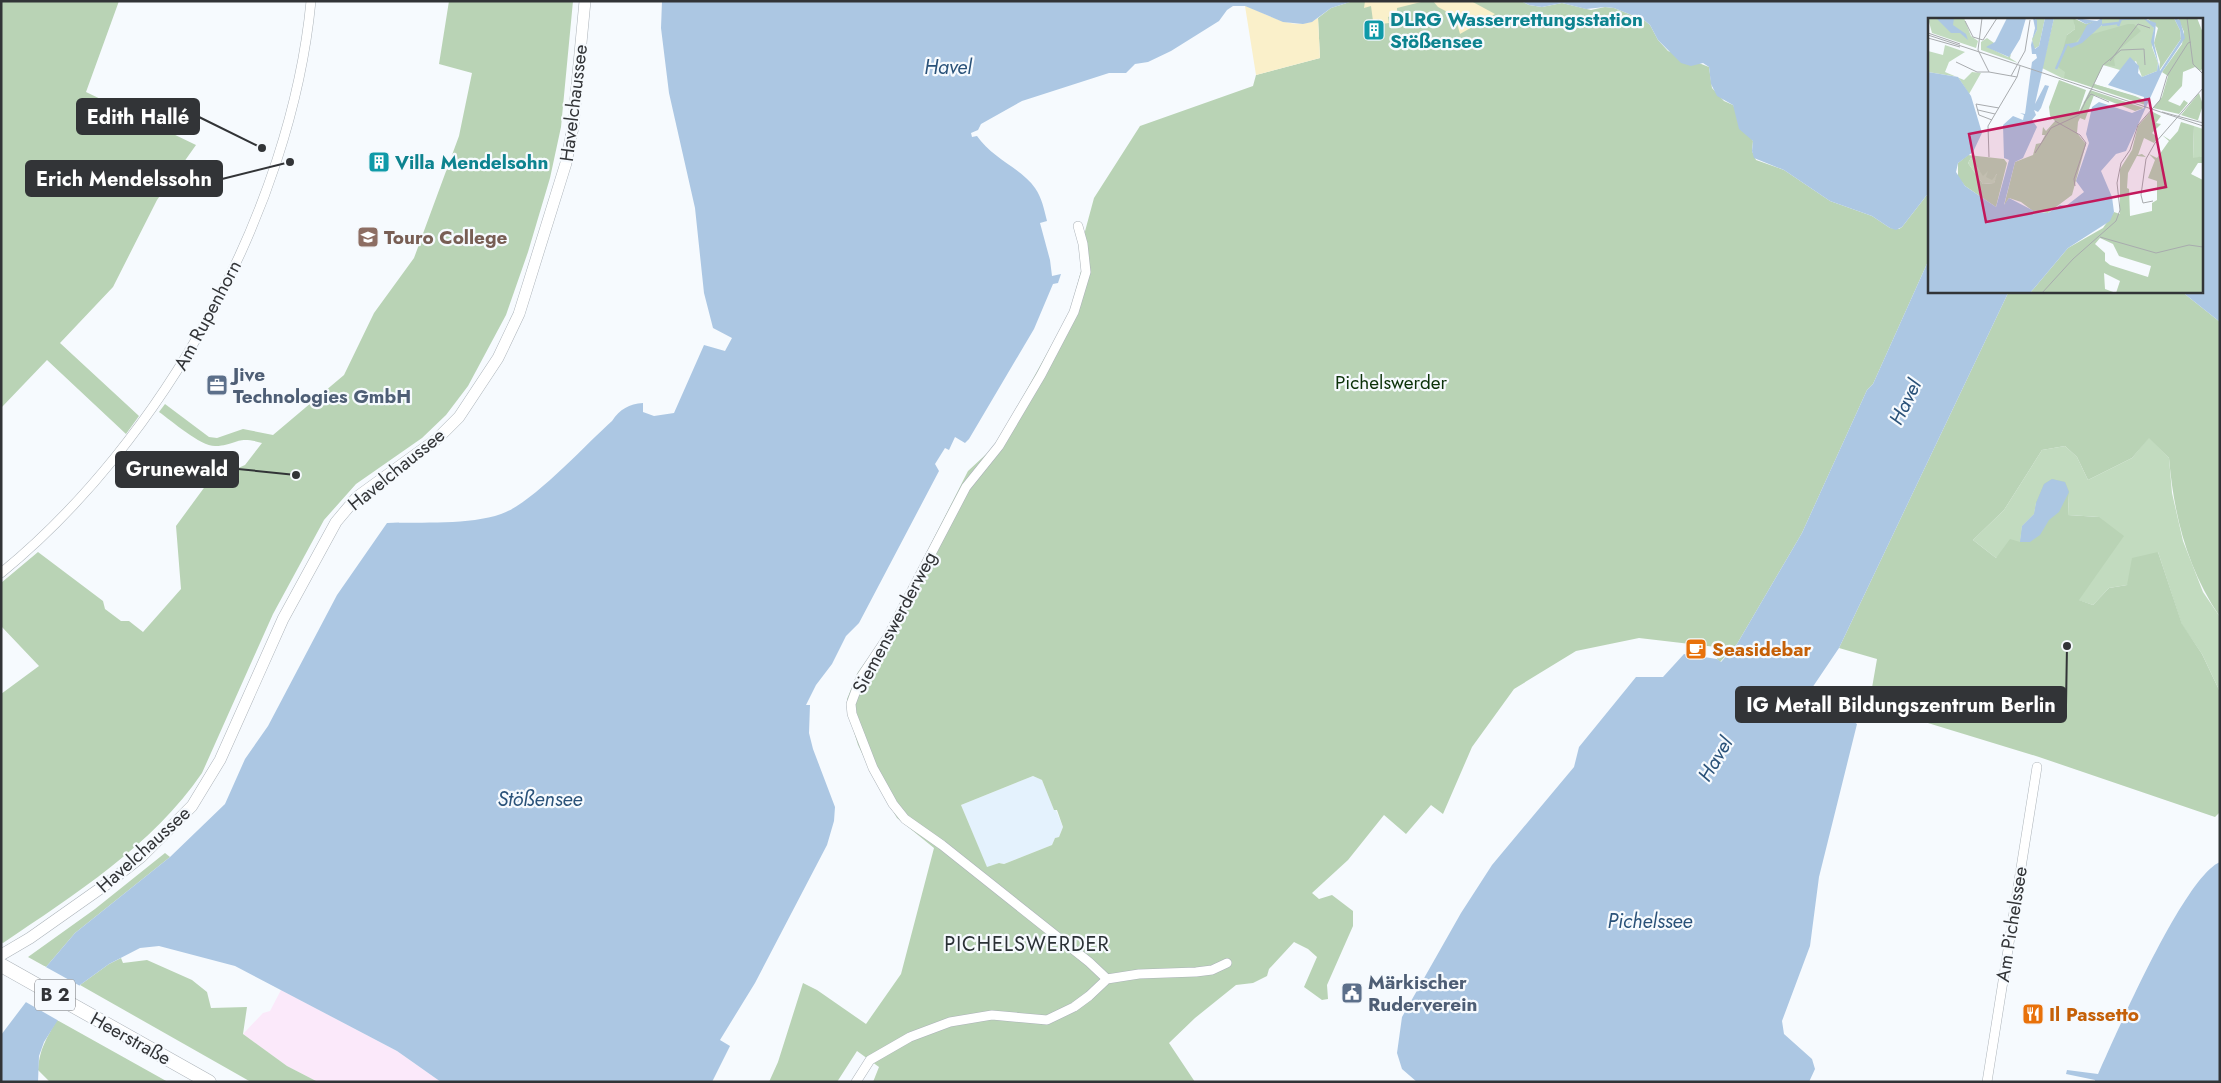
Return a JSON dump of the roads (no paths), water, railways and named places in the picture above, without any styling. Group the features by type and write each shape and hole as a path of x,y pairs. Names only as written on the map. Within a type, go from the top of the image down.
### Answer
{"main road":[{"name":"Heerstraße","path":"1,965 209,1082"}],"street":[{"name":"Am Rupenhorn","path":"1,573 45,535 87,490 138,428 170,383 207,319 229,278 255,219 287,126 306,41 311,1"},
{"name":"Havelchaussee","path":"1,955 30,938 108,884 154,844 192,806 220,760 283,619 336,522 357,497 437,439 459,417 498,358 519,314 566,163 573,127 584,1"},
{"name":"Siemenswerderweg","path":"1078,226 1083,244 1086,272 1074,312 999,446 966,487 887,638 861,677 851,704 855,722 873,768 893,804 905,819 949,851 1089,962 1107,979"},
{"name":"Am Pichelssee","path":"1987,1082 2038,767"},
{"path":"856,1082 870,1060 910,1037 950,1022 975,1017 1007,1016 1047,1020 1074,1007 1107,979 1139,974 1212,970 1227,963"}],"water":[{"name":"Stößensee","path":"662,1 1353,1 1331,8 1312,22 1303,24 1283,22 1245,6 1233,6 1227,10 1219,21 1171,51 1148,62 1135,64 1126,73 1109,73 1022,101 981,124 978,130 971,133 972,137 977,136 983,144 1023,175 1035,188 1041,200 1047,221 1040,223 1050,260 1052,276 1061,274 1058,283 1053,284 1034,329 969,439 965,443 955,437 949,450 945,448 935,464 939,471 859,623 846,636 832,664 816,685 806,705 810,705 809,733 813,749 835,807 834,821 827,845 755,983 720,1040 730,1046 712,1082 441,1082 397,1051 235,966 159,946 140,948 109,964 80,985 44,1042 39,1056 38,1082 1,1082 1,1035 26,1002 46,967 75,933 170,857 225,804 245,759 268,726 337,595 387,523 475,520 489,518 514,508 543,486 625,408 643,403 643,412 654,416 674,413 704,345 725,351 732,338 713,328 704,293 695,208 669,93 661,28"},
{"path":"1521,1 2220,1 2220,322 2182,292 2204,292 2204,18 1928,18 1928,194 1902,227 1896,230 1872,216 1830,201 1784,170 1754,158 1752,151 1753,141 1739,129 1733,105 1717,96 1711,84 1709,67 1703,63 1691,66 1681,63 1658,40 1650,25 1644,20 1614,8 1586,9 1562,3 1542,7 1529,5"},
{"name":"Pichelssee","path":"1928,261 1928,292 2009,292 1839,648 1810,691 1857,724 1819,877 1810,946 1782,1021 1784,1034 1812,1059 1815,1069 1809,1082 1417,1082 1402,1069 1397,1053 1402,1017 1461,913 1492,865 1574,767 1579,747 1636,677 1663,677 1684,654 1717,659 1721,662 1737,644 1802,533 1867,390 1873,384"},
{"path":"2052,479 2065,482 2069,492 2059,512 2049,520 2040,535 2030,542 2020,542 2022,526 2034,514 2036,503 2044,484"},
{"path":"2220,862 2220,1082 2095,1082 2095,1080 2066,1074 2067,1070 2098,1074 2135,993 2170,925 2188,896 2205,874"}],"place":[{"name":"DLRG Wasserrettungsstation Stößensee","path":"1374,30"},
{"name":"Edith Hallé","path":"262,148"},
{"name":"Erich Mendelssohn","path":"290,162"},
{"name":"Villa Mendelsohn","path":"379,162"},
{"name":"Touro College","path":"368,237"},
{"name":"Jive Technologies GmbH","path":"217,385"},
{"name":"Grunewald","path":"296,475"},
{"name":"IG Metall Bildungszentrum Berlin","path":"2067,646"},
{"name":"Seasidebar","path":"1696,649"},
{"name":"Märkischer Ruderverein","path":"1352,993"},
{"name":"Il Passetto","path":"2033,1014"}],"district":[{"name":"PICHELSWERDER","path":"1027,944"}],"water label":[{"name":"Havel","path":"948,67"},
{"name":"Havel","path":"1905,402"},
{"name":"Havel","path":"1715,759"}],"park label":[{"name":"Pichelswerder","path":"1391,382"}]}
